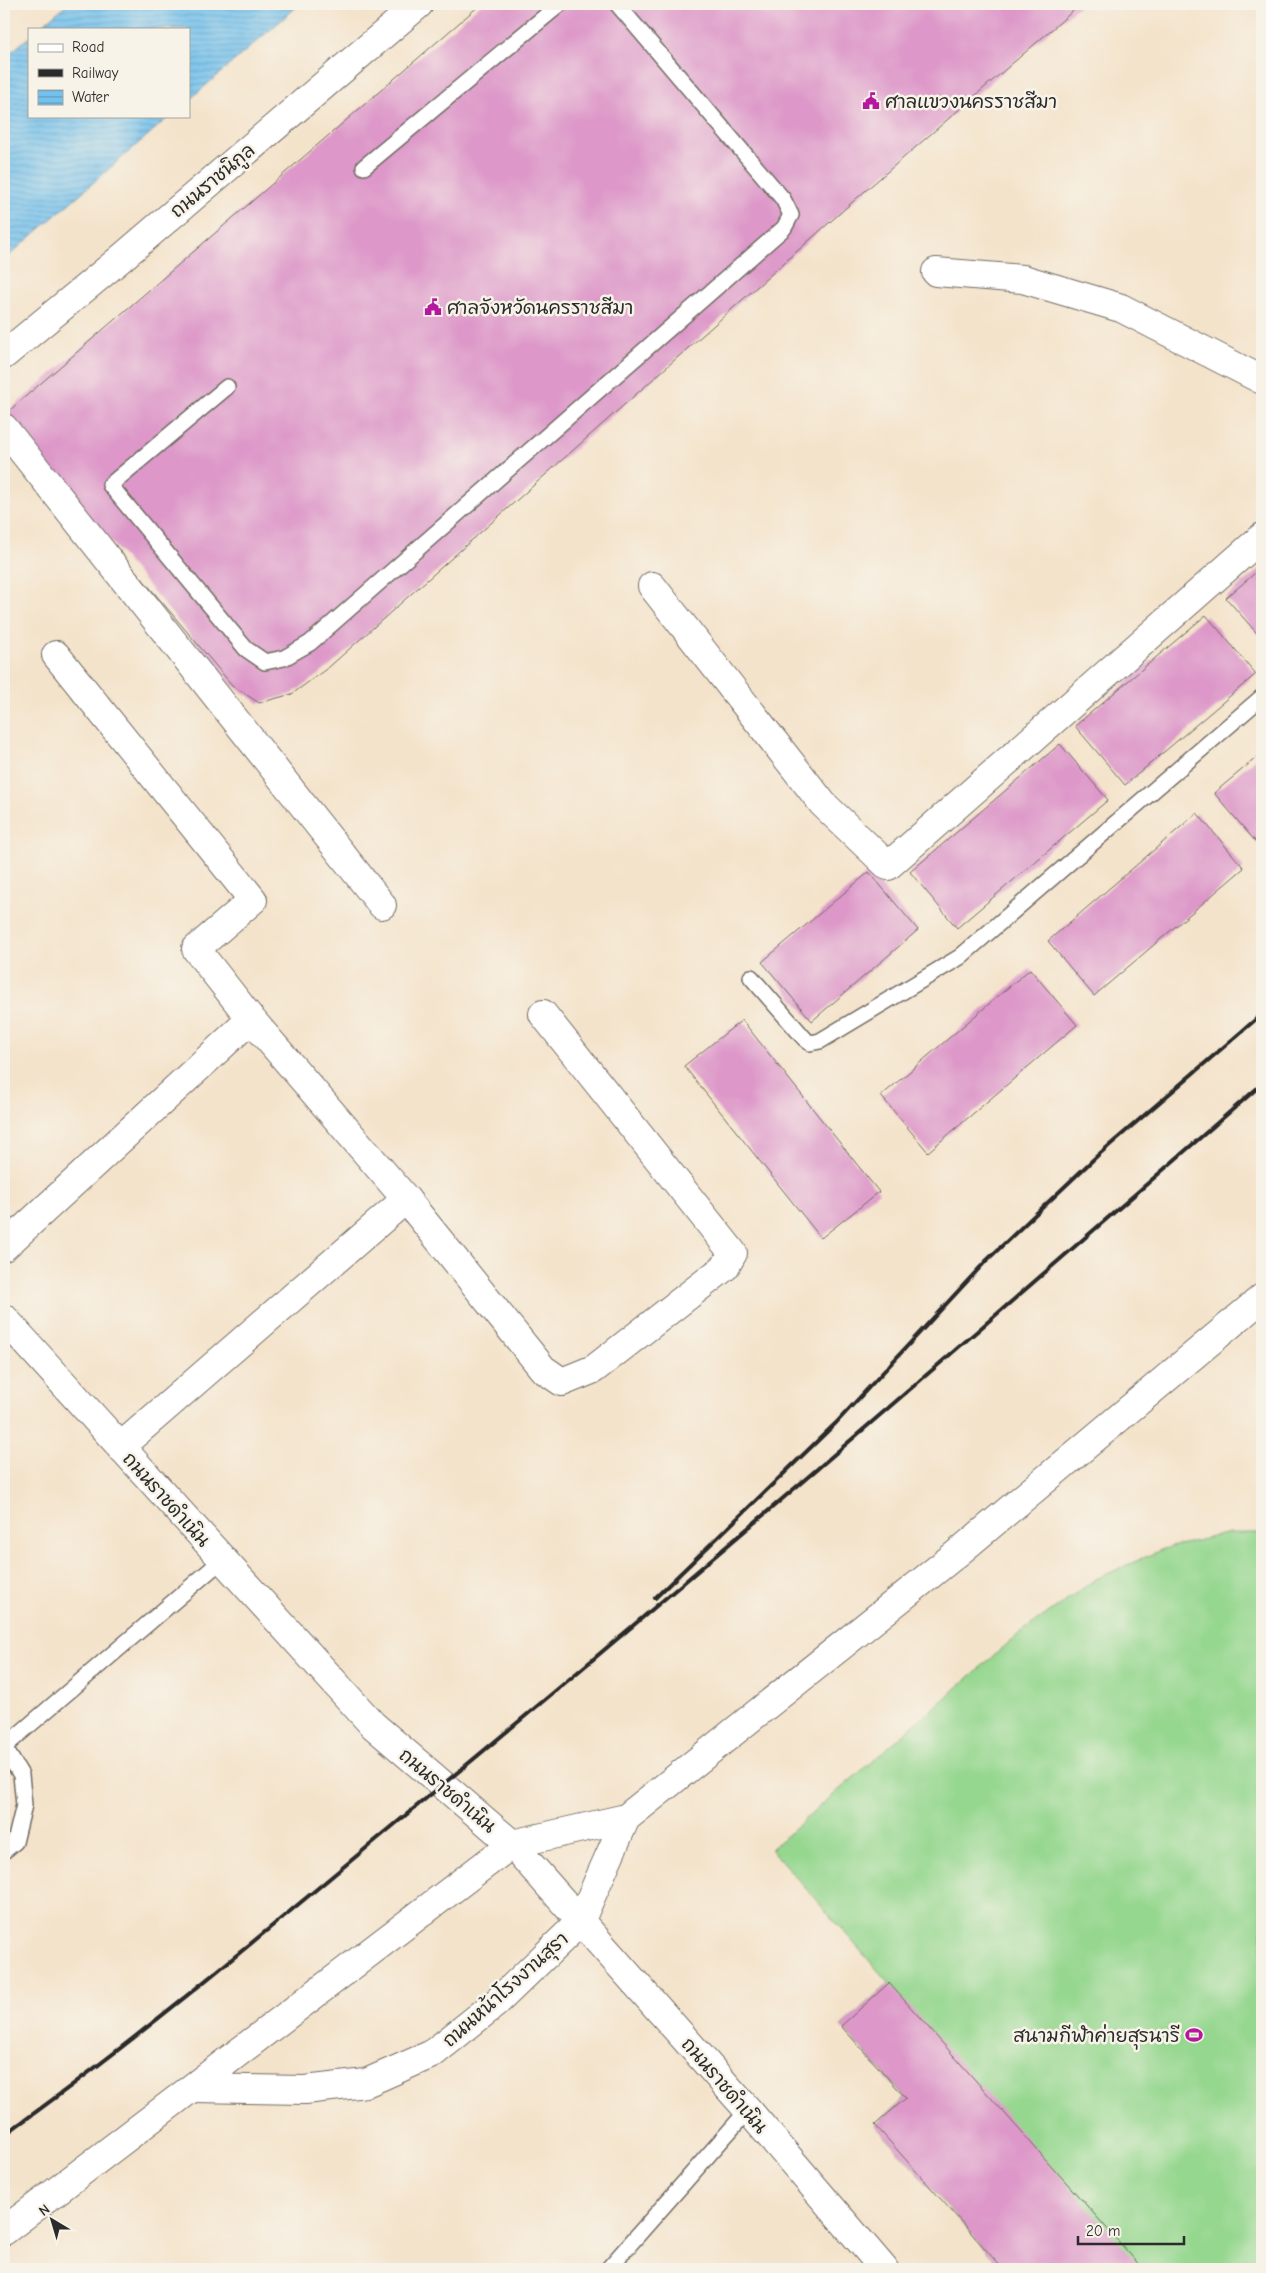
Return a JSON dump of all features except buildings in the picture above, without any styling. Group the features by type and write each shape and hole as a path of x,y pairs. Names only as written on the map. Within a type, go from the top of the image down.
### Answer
{"street":[{"name":"ถนนราชนิกูล","path":"4,355 119,260 419,4"},
{"path":"936,272 1023,279 1121,308 1262,380"},
{"path":"4,428 382,905"},
{"path":"652,586 823,804 888,866 1262,537"},
{"path":"56,655 253,900 196,949 251,1019 406,1199 543,1368 562,1382 594,1369 725,1267 733,1253 543,1014"},
{"path":"4,1247 251,1019"},
{"path":"120,1447 406,1199"},
{"path":"4,2231 512,1844 626,1818 960,1551 1262,1298"},
{"name":"ถนนราชดำเนิน","path":"4,1318 372,1726 512,1844 748,2110 884,2269"},
{"path":"580,1922 626,1818"},
{"name":"ถนนหน้าโรงงานสุรา","path":"194,2088 305,2090 366,2083 432,2054 496,2003 580,1922"}],"lane":[{"path":"364,167 560,4"},
{"path":"227,387 110,485 246,649 266,662 284,658 310,643 784,228 791,214 783,198 617,4"},
{"path":"751,978 805,1040 810,1044 820,1041 960,957 1262,697"},
{"path":"4,1851 15,1842 24,1805 21,1775 4,1747 222,1560"},
{"path":"608,2269 748,2110"}],"green space":[{"path":"1229,1533 1262,1533 1262,2269 1003,2269 875,2125 905,2098 841,2026 889,1983 771,1849 1020,1633 1096,1579 1163,1549"}],"water":[{"path":"67,4 300,4 190,99 190,28 39,28"},
{"path":"28,38 28,118 168,118 4,260 4,58"}],"railway":[{"path":"655,1598 836,1423 986,1261 1097,1156 1262,1014"},
{"path":"4,2135 115,2053 169,2010 540,1704 851,1440 1262,1084"}],"place":[{"name":"ศาลแขวงนครราชสีมา","path":"871,101"},
{"name":"ศาลจังหวัดนครราชสีมา","path":"433,307"},
{"name":"สนามกีฬาค่ายสุรนารี","path":"1194,2035"}]}
